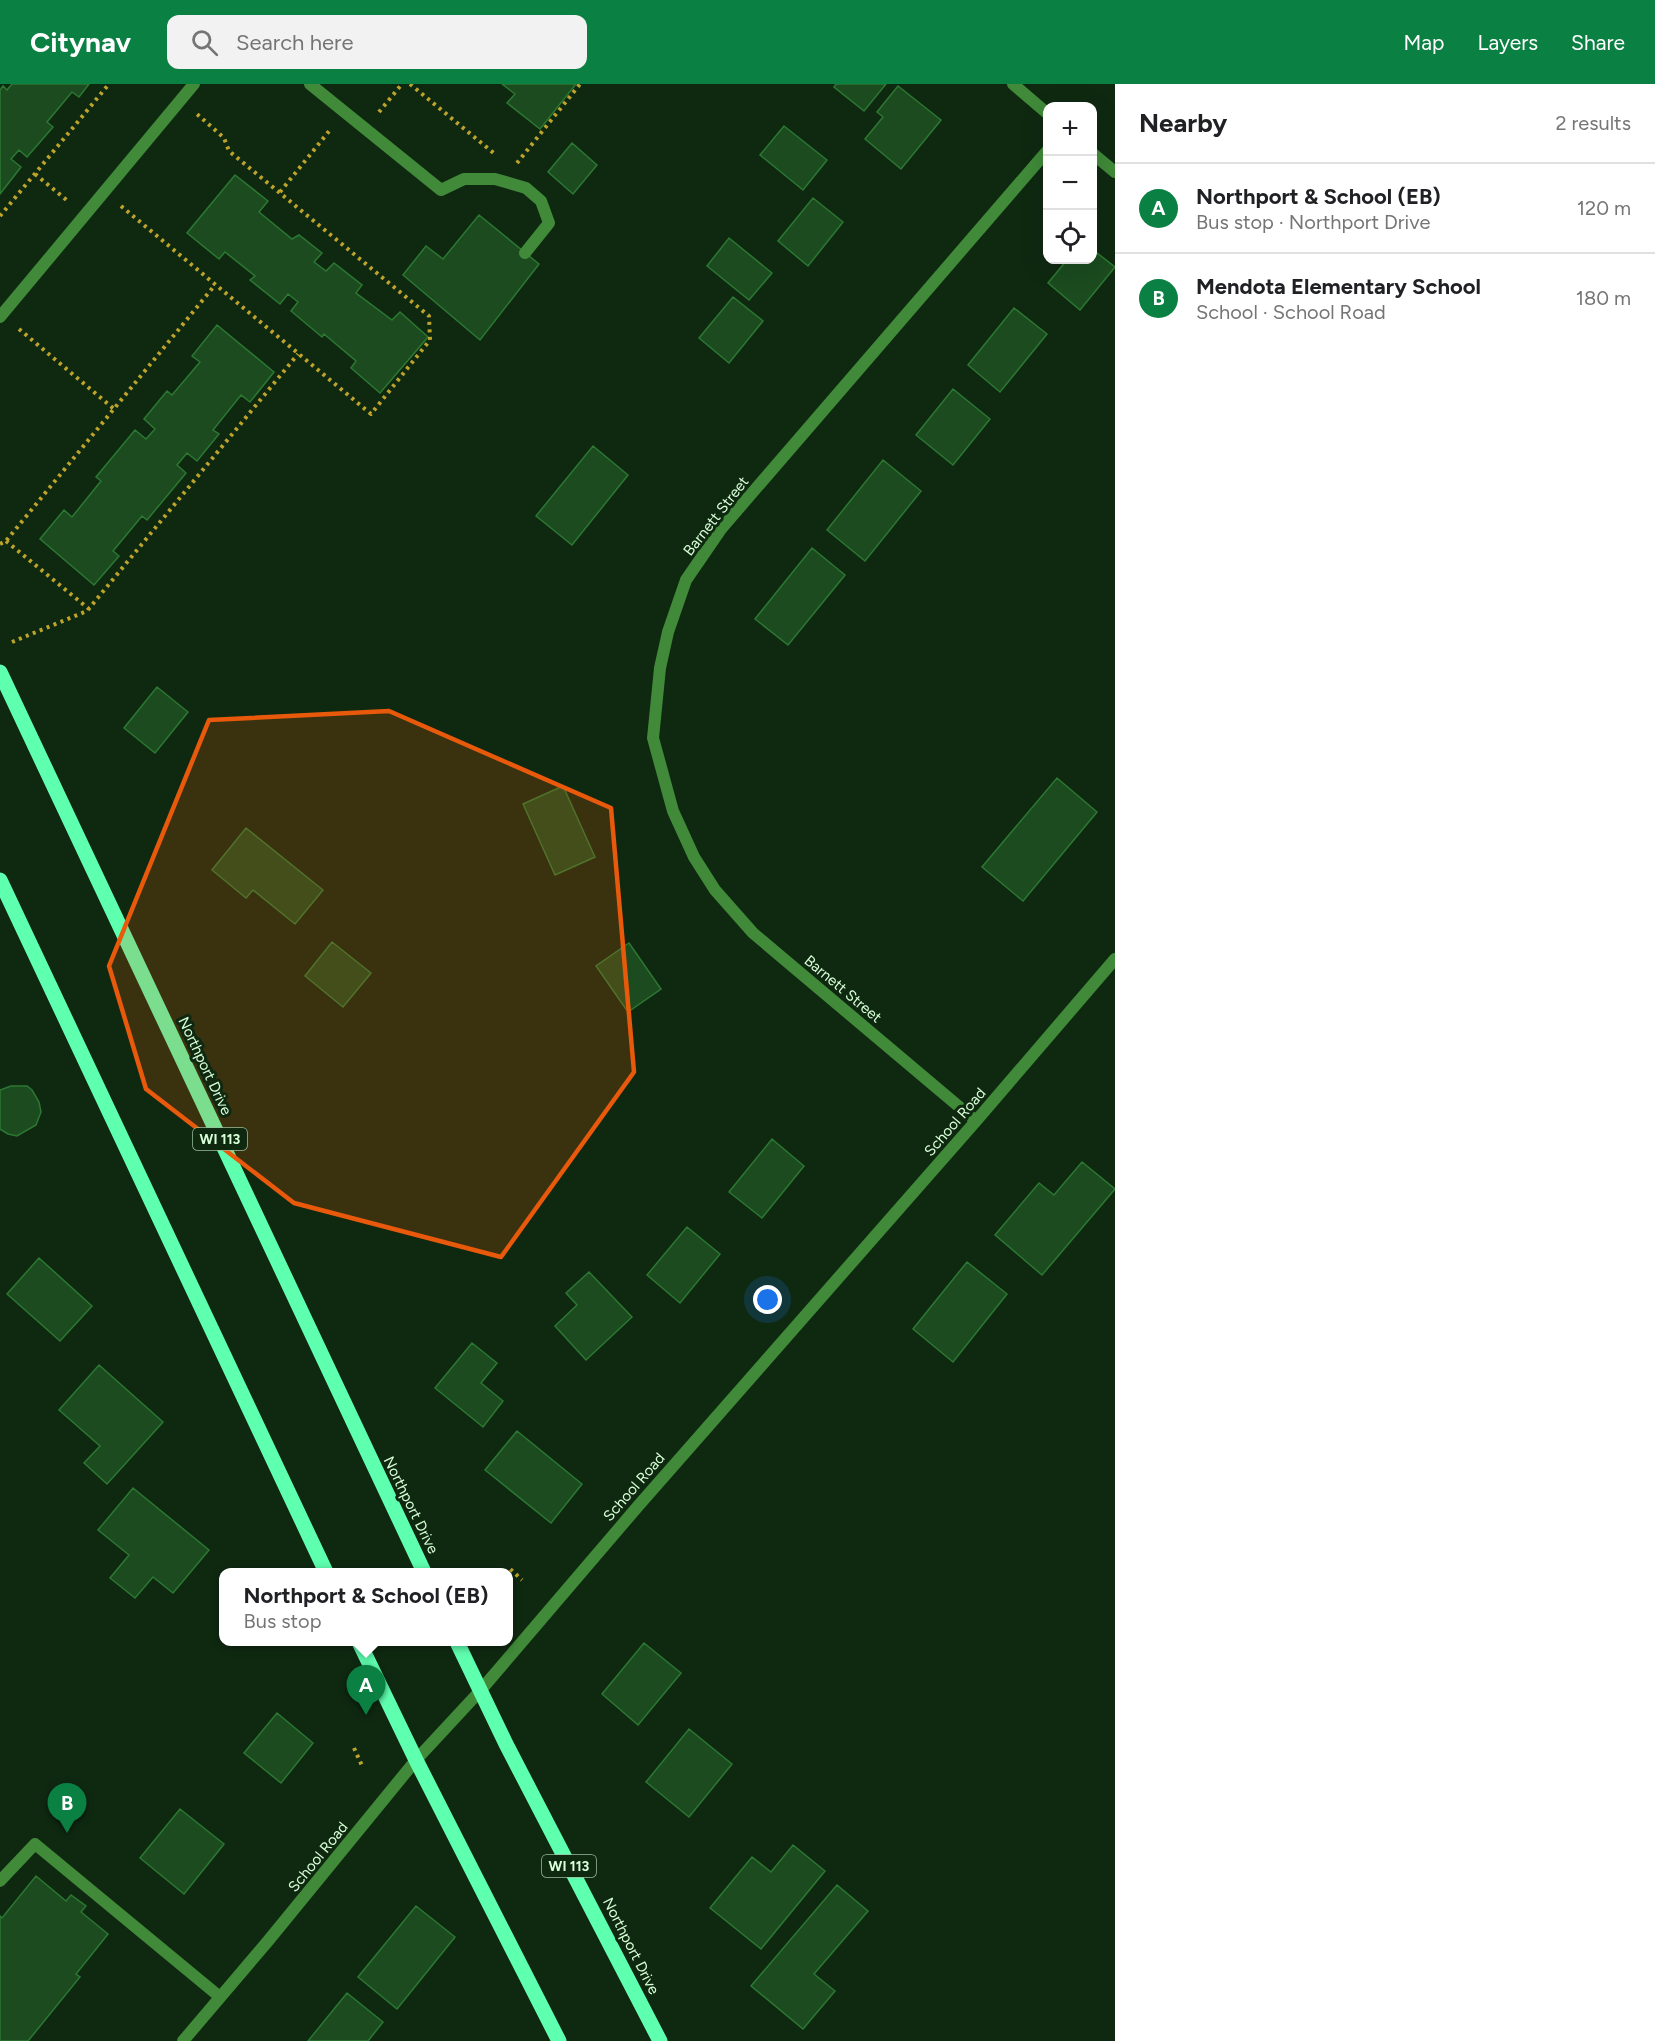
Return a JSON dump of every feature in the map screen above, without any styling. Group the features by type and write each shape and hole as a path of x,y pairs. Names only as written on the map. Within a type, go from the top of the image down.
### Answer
{"main road":[{"name":"Northport Drive","path":"0,672 422,1568"},
{"path":"0,880 324,1568"},
{"path":"361,1646 416,1760 559,2041"},
{"name":"Northport Drive","path":"459,1646 506,1744 660,2041"}],"street":[{"path":"1,316 194,84"},
{"path":"310,84 441,190 465,180 495,178 526,188 541,201 549,223 525,253"},
{"path":"1013,84 1043,110"},
{"name":"Barnett Street","path":"976,1121 753,933 715,890 694,857 673,811 653,738 660,668 668,632 686,580 721,529 1043,155"},
{"path":"1096,156 1115,172"},
{"name":"School Road","path":"183,2041 416,1760 480,1691 1115,959"},
{"path":"0,1881 35,1844 220,1997"}],"path":[{"path":"0,216 108,84"},
{"path":"365,129 402,84"},
{"path":"410,84 513,169"},
{"path":"503,181 580,84"},
{"path":"104,192 371,414 430,340 429,316 229,151 224,138 181,100"},
{"path":"280,192 344,112"},
{"path":"35,174 85,215"},
{"path":"0,544 6,541 215,285"},
{"path":"1,316 114,409"},
{"path":"12,642 90,609 298,354"},
{"path":"6,541 90,609"},
{"path":"513,1572 522,1580"},
{"path":"354,1748 363,1768"}],"highlighted area":[{"path":"389,711 611,808 634,1072 501,1257 294,1203 146,1089 109,966 209,720"}],"building":[{"path":"12,84 89,84 79,97 72,92 47,122 53,127 27,157 19,150 11,159 21,167 0,194 0,90 3,86 7,90"},
{"path":"502,84 576,84 540,129 507,103 515,94"},
{"path":"836,84 886,84 864,111 834,87"},
{"path":"898,86 941,120 901,169 865,139 883,117 877,112"},
{"path":"784,126 827,160 803,190 760,155"},
{"path":"572,143 597,165 573,194 548,172"},
{"path":"235,175 268,201 259,212 292,239 299,235 322,253 314,262 326,271 334,263 362,285 356,293 392,320 400,312 428,337 380,393 351,368 356,361 324,334 322,337 291,311 298,302 288,294 280,304 250,280 255,276 225,252 219,259 187,233"},
{"path":"813,198 843,222 808,266 778,241"},
{"path":"479,215 539,264 480,340 403,275 426,246 443,259"},
{"path":"729,238 772,273 749,300 707,266"},
{"path":"1097,253 1115,267 1080,310 1048,283 1064,264 1097,264"},
{"path":"733,297 763,321 729,363 699,338"},
{"path":"1014,308 1047,334 1000,392 968,365"},
{"path":"217,325 274,372 250,402 241,395 213,430 219,434 197,461 187,453 177,465 186,473 147,520 142,516 113,551 119,556 94,585 40,539 64,510 72,517 101,481 96,477 135,430 146,439 155,429 144,419 167,391 172,395 200,362 192,356"},
{"path":"953,389 990,419 953,465 916,435"},
{"path":"593,446 628,475 572,545 536,516"},
{"path":"883,460 921,491 865,561 827,530"},
{"path":"812,548 845,575 788,645 755,619"},
{"path":"157,687 188,712 155,753 124,728"},
{"path":"1057,778 1097,812 1023,901 982,867"},
{"path":"563,786 595,857 555,875 523,804"},
{"path":"246,828 323,890 295,924 253,890 246,898 212,870"},
{"path":"332,942 371,973 343,1007 305,976"},
{"path":"629,943 661,989 628,1012 596,966"},
{"path":"11,1086 27,1086 32,1090 39,1102 41,1112 36,1125 17,1136 0,1129 0,1090"},
{"path":"772,1139 804,1166 762,1218 729,1192"},
{"path":"1082,1162 1115,1189 1042,1275 995,1235 1039,1183 1054,1195"},
{"path":"687,1227 720,1254 680,1303 647,1275"},
{"path":"39,1258 92,1306 60,1341 7,1294"},
{"path":"967,1262 1007,1294 953,1362 913,1329"},
{"path":"589,1272 632,1317 586,1360 555,1326 577,1305 566,1293"},
{"path":"472,1343 497,1363 481,1383 503,1401 483,1427 435,1388"},
{"path":"99,1365 163,1422 107,1484 84,1463 100,1446 59,1410"},
{"path":"517,1431 582,1484 551,1523 485,1470"},
{"path":"133,1488 209,1550 173,1593 153,1577 135,1598 110,1578 129,1555 98,1530"},
{"path":"644,1643 681,1673 638,1725 602,1694"},
{"path":"277,1713 313,1743 281,1783 244,1753"},
{"path":"689,1729 732,1764 689,1817 646,1782"},
{"path":"180,1809 224,1844 184,1894 140,1858"},
{"path":"793,1845 825,1871 761,1949 710,1908 752,1857 771,1872"},
{"path":"36,1876 66,1901 71,1895 86,1906 81,1912 108,1934 76,1974 80,1977 28,2041 0,2041 0,1916 2,1918"},
{"path":"837,1885 868,1911 814,1974 835,1991 803,2029 751,1986"},
{"path":"416,1906 455,1937 397,2009 358,1977"},
{"path":"347,1993 383,2022 368,2041 308,2041"}],"place":[{"name":"Northport & School (EB)","path":"366,1715"},
{"name":"Mendota Elementary School","path":"67,1833"}]}
